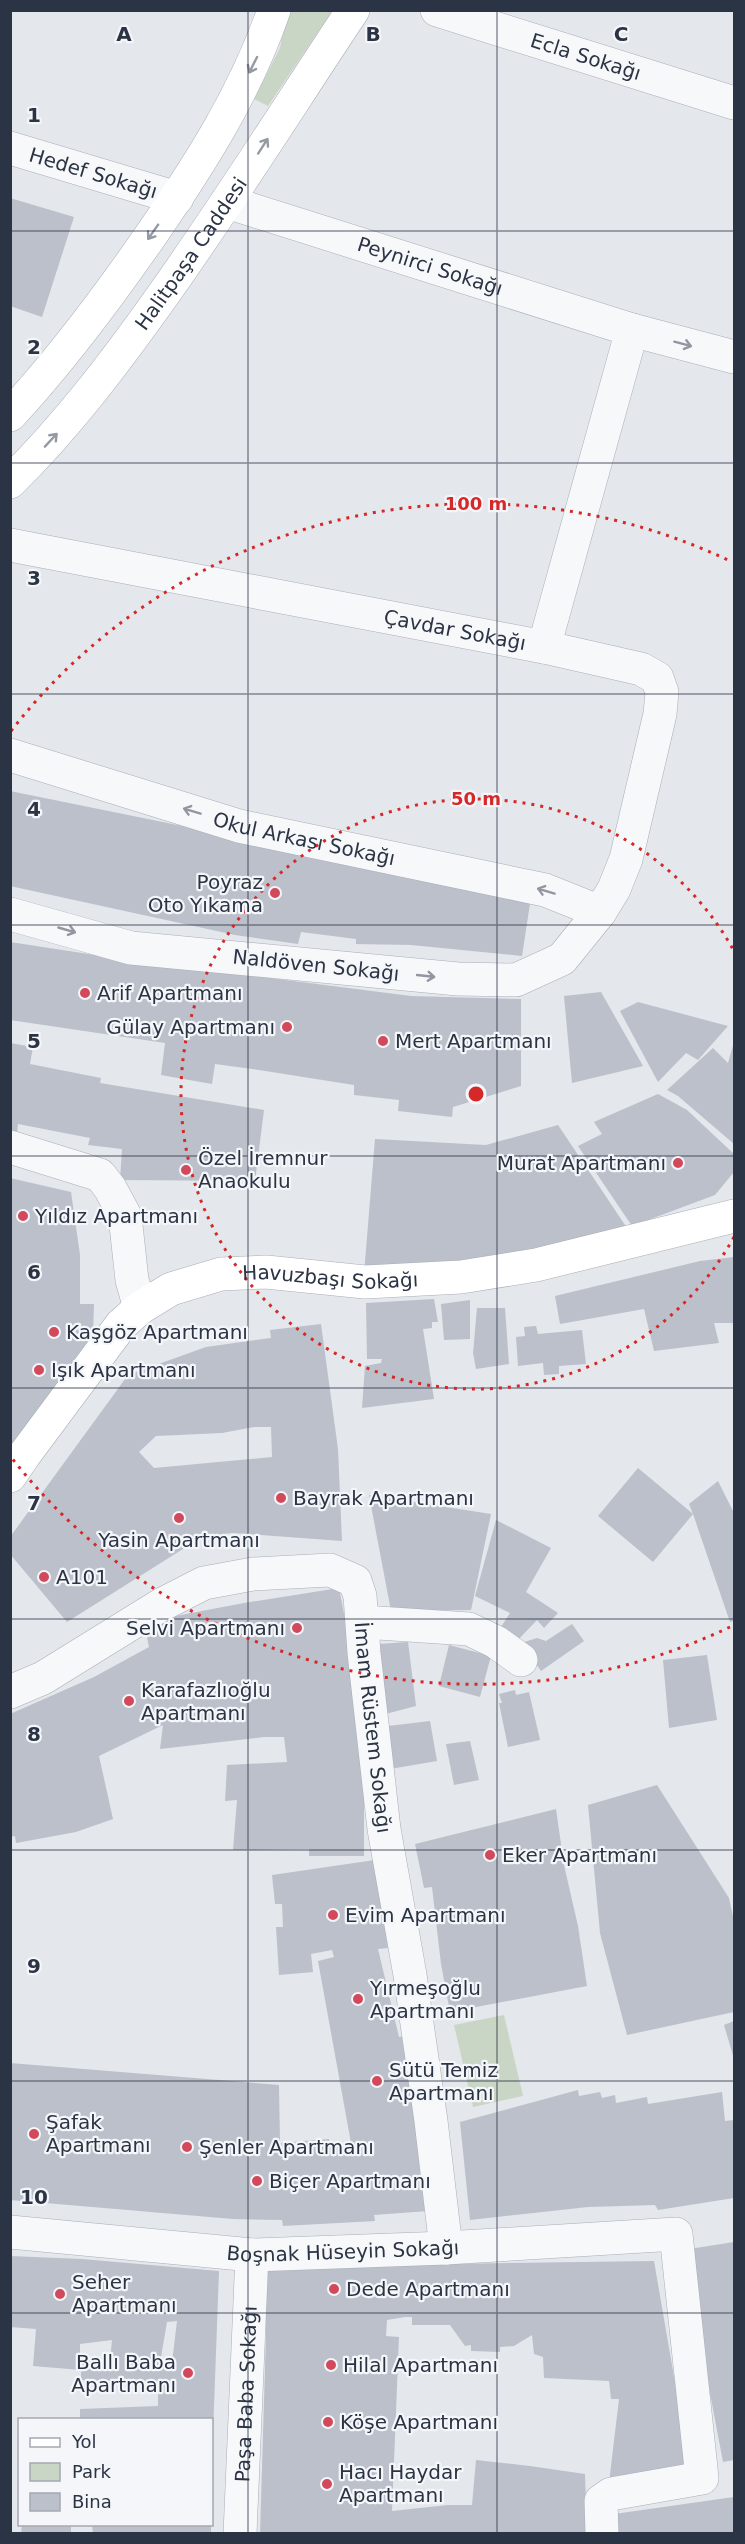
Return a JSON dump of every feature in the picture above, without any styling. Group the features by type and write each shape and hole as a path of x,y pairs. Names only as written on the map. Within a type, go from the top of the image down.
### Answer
{"main road":[{"path":"10,415 37,387 116,286 177,198 234,102 260,51 274,10"},
{"name":"Halitpaşa Caddesi","path":"10,482 68,422 114,364 227,202 353,10"},
{"name":"Havuzbaşı Sokağı","path":"10,1476 121,1325 140,1308 171,1289 221,1274 266,1272 365,1282 461,1277 536,1265 735,1216"}],"street":[{"name":"Ecla Sokağı","path":"437,10 735,103"},
{"name":"Hedef Sokağı","path":"10,148 177,198"},
{"name":"Peynirci Sokağı","path":"227,202 632,330 735,357"},
{"path":"544,647 632,330"},
{"name":"Çavdar Sokağı","path":"10,545 544,647 641,669 657,678 662,692 660,714 626,859 614,889 600,912"},
{"name":"Okul Arkası Sokağı","path":"10,755 239,826 545,890 600,912"},
{"name":"Naldöven Sokağı","path":"10,914 131,948 487,980 516,980 562,959 600,912"},
{"path":"10,1147 100,1175 125,1215 132,1280 140,1308"},
{"name":"İmam Rüstem Sokağı","path":"10,1692 43,1677 161,1605 204,1583 253,1574 330,1570 355,1581 360,1596 364,1653 384,1829 410,1975 446,2248"},
{"path":"363,1622 469,1629 496,1642 521,1660"},
{"name":"Boşnak Hüseyin Sokağı","path":"10,2232 252,2254 446,2248 676,2234 702,2478 611,2494 601,2501 602,2534"},
{"name":"Paşa Baba Sokağı","path":"240,2534 252,2254"}],"green space":[{"path":"287,11 332,11 268,106 254,99 280,48"},
{"path":"504,2015 523,2096 473,2107 454,2025"}],"building":[{"path":"10,198 74,217 42,317 10,306"},
{"path":"10,791 531,897 522,956 411,945 356,944 356,939 301,932 298,944 235,935 10,886"},
{"path":"10,942 128,960 411,996 521,999 521,1086 453,1107 452,1117 398,1111 399,1100 354,1095 354,1085 259,1070 215,1064 212,1084 161,1075 165,1043 10,1020"},
{"path":"601,992 643,1066 572,1083 564,996"},
{"path":"638,1002 728,1026 698,1060 686,1053 658,1082 620,1011"},
{"path":"734,1042 734,1144 678,1096 667,1090 713,1048 728,1063"},
{"path":"10,1043 33,1047 30,1064 101,1078 100,1083 264,1110 255,1181 120,1180 122,1149 88,1145 90,1138 18,1124 17,1133 10,1132"},
{"name":"Murat Apartmanı","path":"658,1094 687,1110 734,1154 734,1172 715,1195 632,1226 578,1146 602,1134 594,1122"},
{"path":"558,1125 627,1228 517,1254 364,1274 375,1139 486,1145"},
{"path":"10,1178 71,1192 80,1255 80,1304 94,1304 93,1334 10,1448"},
{"path":"734,1257 734,1323 714,1323 719,1343 654,1351 644,1309 560,1324 555,1296 700,1261"},
{"path":"434,1299 438,1322 432,1322 432,1328 423,1329 434,1399 362,1408 365,1366 381,1363 382,1359 367,1359 366,1303"},
{"path":"470,1300 470,1339 444,1340 441,1304"},
{"path":"477,1308 505,1308 509,1364 476,1369 473,1353"},
{"path":"321,1324 338,1449 342,1541 232,1533 202,1537 67,1622 10,1554 10,1537 128,1375 206,1347 271,1338 270,1330","holes":["254,1427 271,1427 272,1457 154,1468 139,1452 156,1436 222,1433"]},
{"path":"536,1326 538,1334 582,1330 586,1364 559,1366 559,1374 544,1375 543,1363 518,1366 516,1337 525,1336 524,1327"},
{"path":"638,1468 693,1514 653,1562 598,1516"},
{"path":"718,1481 734,1513 734,1621 730,1622 689,1504"},
{"path":"369,1495 491,1514 471,1610 391,1611"},
{"path":"496,1520 551,1548 526,1592 558,1613 544,1628 537,1620 516,1642 501,1627 510,1613 475,1596"},
{"path":"339,1588 352,1654 364,1790 364,1856 309,1856 309,1849 233,1850 237,1800 225,1801 227,1765 287,1762 284,1737 264,1737 160,1749 163,1725 99,1756 113,1819 76,1832 16,1843 15,1836 10,1837 10,1714 94,1677 149,1647 144,1622"},
{"path":"572,1624 584,1641 541,1671 521,1643 537,1638 546,1641"},
{"path":"408,1642 416,1706 378,1716 379,1644"},
{"path":"449,1645 491,1656 480,1697 439,1686"},
{"path":"707,1655 717,1720 669,1728 663,1660"},
{"path":"515,1690 516,1695 529,1692 540,1740 508,1747 499,1694"},
{"path":"430,1721 437,1761 384,1770 380,1727"},
{"path":"470,1741 479,1780 454,1785 446,1744"},
{"path":"657,1785 729,1898 734,1921 734,2012 627,2035 600,1933 588,1805"},
{"path":"556,1809 587,1986 450,2012 441,1964 432,1887 424,1888 415,1844"},
{"path":"375,1860 388,1948 378,1949 399,2037 405,2036 428,2211 374,2215 375,2221 283,2226 282,2220 233,2219 10,2200 10,2063 279,2085 280,2143 329,2139 329,2146 351,2143 318,1961 334,1957 332,1950 311,1954 313,1972 279,1975 276,1927 283,1927 282,1904 275,1904 272,1875"},
{"path":"734,2021 734,2059 724,2025"},
{"path":"578,2090 579,2096 600,2092 602,2098 615,2095 616,2103 647,2097 648,2104 722,2092 725,2121 734,2120 734,2198 658,2210 655,2205 588,2207 470,2220 460,2122"},
{"path":"734,2242 734,2460 723,2462 683,2250"},
{"path":"10,2256 82,2259 219,2271 213,2434 213,2418 80,2418 80,2409 158,2406 158,2383 81,2380 81,2370 33,2366 36,2329 10,2327","holes":["177,2321 172,2363 160,2363 167,2322","112,2340 110,2360 80,2361 80,2344"]},
{"path":"264,2260 446,2264 654,2261 691,2475 608,2491 619,2399 611,2399 609,2381 544,2378 543,2357 534,2354 532,2335 514,2346 500,2347 500,2352 471,2351 471,2345 465,2346 450,2325 412,2325 412,2317 405,2317 387,2320 386,2336 399,2337 392,2511 472,2505 476,2460 530,2466 585,2474 587,2534 260,2534 266,2335"},
{"path":"734,2497 734,2534 616,2534 614,2514"},
{"path":"22,2526 71,2526 71,2534 21,2534"},
{"path":"92,2526 211,2526 211,2534 93,2534"}],"place":[{"name":"Poyraz Oto Yıkama","path":"275,893"},
{"name":"Arif Apartmanı","path":"85,993"},
{"name":"Gülay Apartmanı","path":"287,1027"},
{"name":"Mert Apartmanı","path":"383,1041"},
{"name":"Murat Apartmanı","path":"678,1163"},
{"name":"Özel İremnur Anaokulu","path":"186,1170"},
{"name":"Yıldız Apartmanı","path":"23,1216"},
{"name":"Kaşgöz Apartmanı","path":"54,1332"},
{"name":"Işık Apartmanı","path":"39,1370"},
{"name":"Bayrak Apartmanı","path":"281,1498"},
{"name":"Yasin Apartmanı","path":"179,1518"},
{"name":"A101","path":"44,1577"},
{"name":"Selvi Apartmanı","path":"297,1628"},
{"name":"Karafazlıoğlu Apartmanı","path":"129,1701"},
{"name":"Eker Apartmanı","path":"490,1855"},
{"name":"Evim Apartmanı","path":"333,1915"},
{"name":"Yırmeşoğlu Apartmanı","path":"358,1999"},
{"name":"Sütü Temiz Apartmanı","path":"377,2081"},
{"name":"Şafak Apartmanı","path":"34,2134"},
{"name":"Şenler Apartmanı","path":"187,2147"},
{"name":"Biçer Apartmanı","path":"257,2181"},
{"name":"Dede Apartmanı","path":"334,2289"},
{"name":"Seher Apartmanı","path":"60,2294"},
{"name":"Hilal Apartmanı","path":"331,2365"},
{"name":"Ballı Baba Apartmanı","path":"188,2373"},
{"name":"Köşe Apartmanı","path":"328,2422"},
{"name":"Hacı Haydar Apartmanı","path":"327,2484"}]}
